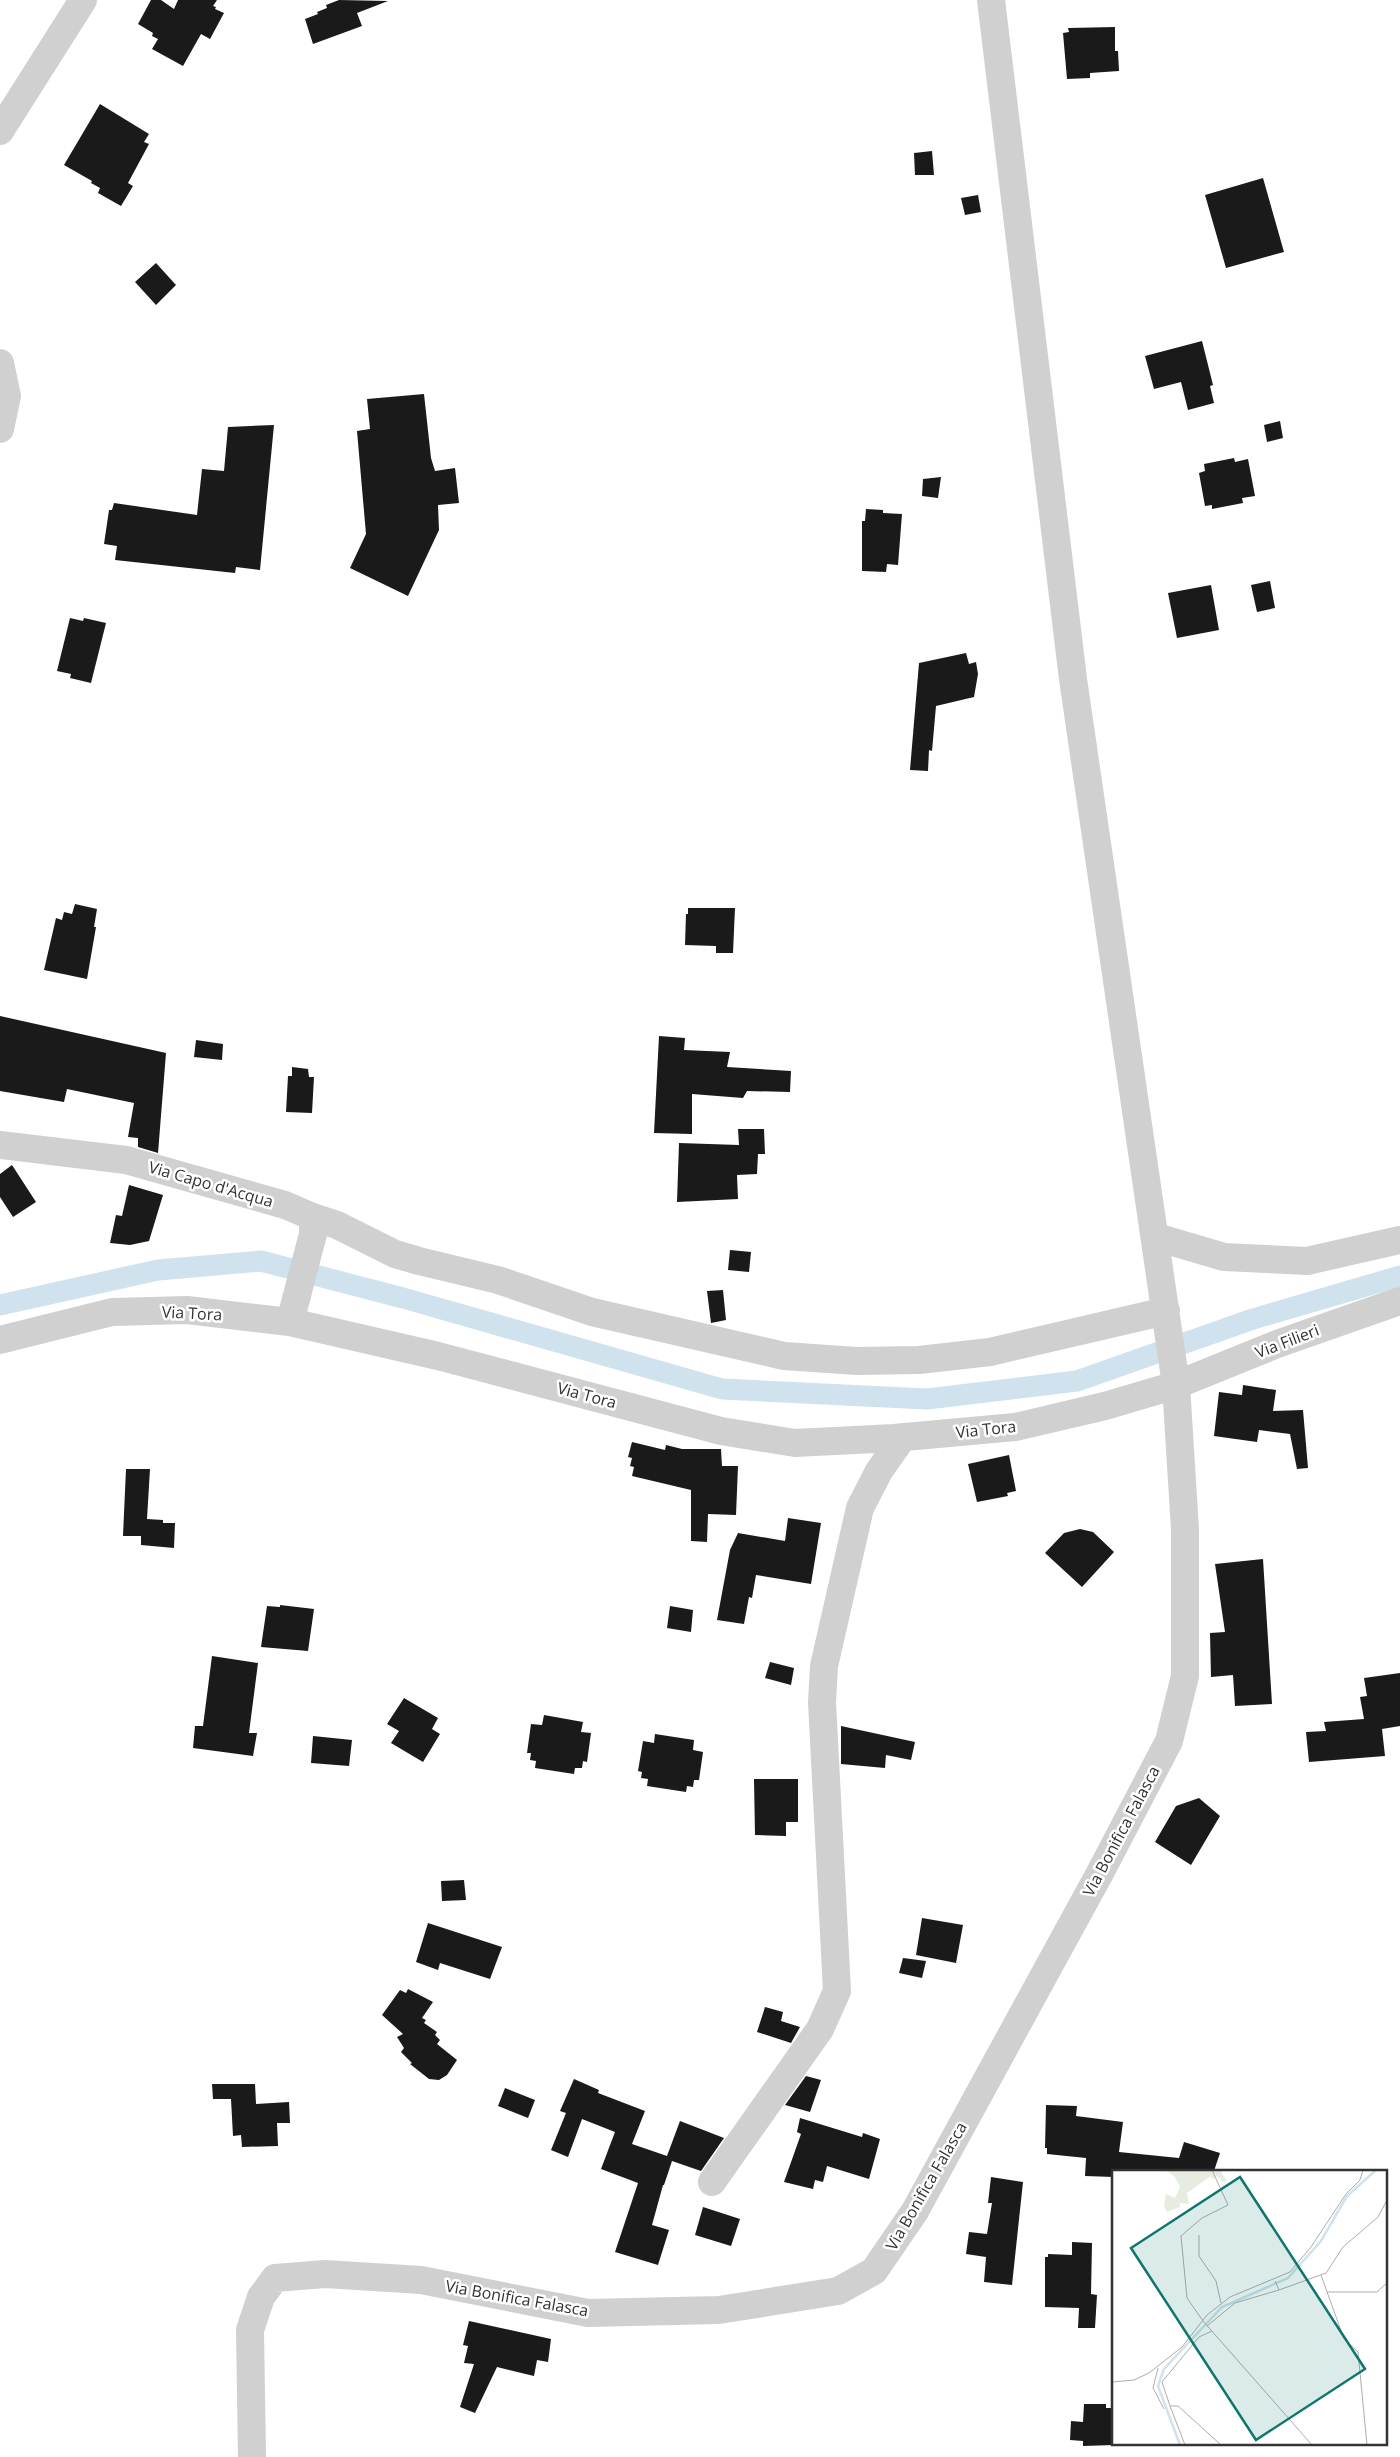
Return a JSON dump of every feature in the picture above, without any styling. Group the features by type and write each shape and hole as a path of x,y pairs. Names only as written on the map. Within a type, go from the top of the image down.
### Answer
{"street":[{"path":"0,131 83,0"},
{"name":"Via Bonifica Falasca","path":"252,2457 250,2330 261,2297 275,2278 325,2274 421,2280 588,2313 719,2310 838,2291 874,2272 920,2202 1102,1871 1168,1741 1185,1676 1185,1528 1175,1376 1073,679 991,0"},
{"path":"0,363 7,396 0,430"},
{"name":"Via Capo d'Acqua","path":"0,1145 126,1160 285,1205 313,1225 337,1225 395,1254 498,1280 592,1312 784,1356 857,1361 918,1360 990,1352 1167,1317"},
{"path":"291,1318 313,1225"},
{"path":"1156,1237 1224,1257 1307,1261 1400,1240"},
{"name":"Via Filieri","path":"1175,1376 1277,1344 1400,1301"},
{"name":"Via Tora","path":"0,1340 112,1312 187,1310 291,1318 721,1431 795,1443 903,1437 1015,1427 1105,1406 1175,1376"},
{"path":"712,2182 820,2029 837,1991 822,1702 824,1666 860,1508 879,1471 903,1437"}],"building":[{"path":"151,0 161,0 174,9 178,0 217,0 213,6 224,13 210,39 201,34 183,66 152,49 158,39 152,36 153,33 138,24"},
{"path":"339,0 388,1 357,13 362,26 313,44 305,19 327,8 326,5"},
{"path":"1115,27 1115,51 1118,51 1119,71 1090,73 1090,78 1067,79 1063,33 1069,32 1068,28"},
{"path":"100,104 149,134 144,142 149,144 128,183 133,186 121,206 98,193 100,188 91,183 92,181 64,165"},
{"path":"932,151 934,175 915,175 914,153"},
{"path":"1263,178 1284,252 1226,268 1205,195"},
{"path":"978,195 981,212 965,215 961,198"},
{"path":"156,263 176,285 156,305 135,282"},
{"path":"1202,341 1213,385 1210,386 1214,403 1188,410 1181,382 1154,389 1145,356"},
{"path":"424,394 431,458 435,471 455,468 459,503 438,505 439,530 408,596 350,568 366,534 357,431 370,429 367,399"},
{"path":"1280,421 1283,438 1267,442 1264,425"},
{"path":"274,425 260,570 236,567 235,573 115,560 117,546 104,544 109,510 112,510 114,503 197,515 202,469 224,471 228,427"},
{"path":"1234,458 1235,462 1248,459 1255,496 1242,498 1243,503 1212,509 1212,505 1205,506 1199,473 1205,471 1204,464"},
{"path":"941,477 938,498 922,496 923,479"},
{"path":"866,509 883,510 883,513 902,514 898,565 887,564 886,572 862,571 862,521 865,521"},
{"path":"1270,581 1275,608 1257,612 1251,585"},
{"path":"1211,585 1219,630 1177,638 1168,593"},
{"path":"70,618 83,621 84,618 106,623 91,683 70,678 71,674 57,671"},
{"path":"966,653 969,664 976,662 978,674 974,697 936,706 932,751 929,750 928,771 910,770 919,663"},
{"path":"75,904 97,909 94,927 96,927 87,979 44,970 56,918 62,920 64,912 72,914"},
{"path":"688,908 735,908 733,953 716,953 716,946 685,945 686,914 688,914"},
{"path":"0,1016 166,1053 158,1153 138,1147 138,1138 128,1137 134,1103 67,1089 64,1102 0,1091"},
{"path":"659,1036 685,1038 684,1050 730,1052 727,1067 791,1071 790,1092 747,1091 743,1098 692,1094 692,1134 654,1133"},
{"path":"196,1040 223,1044 222,1060 194,1057"},
{"path":"292,1067 308,1069 309,1077 314,1077 312,1113 286,1112 288,1076 292,1076"},
{"path":"738,1129 764,1129 765,1154 758,1154 757,1174 737,1175 738,1199 677,1202 679,1143 739,1145"},
{"path":"12,1165 36,1202 13,1217 0,1197 0,1174"},
{"path":"129,1185 163,1195 149,1241 130,1245 110,1243 116,1215 122,1216"},
{"path":"730,1250 751,1252 749,1272 728,1270"},
{"path":"723,1290 726,1320 711,1323 707,1291"},
{"path":"1243,1385 1276,1390 1273,1411 1303,1410 1308,1468 1297,1469 1290,1434 1259,1430 1257,1442 1214,1436 1219,1392 1242,1395"},
{"path":"632,1442 665,1450 666,1445 682,1449 721,1449 722,1466 738,1466 736,1515 708,1514 707,1542 691,1541 691,1490 632,1476 634,1467 630,1466 632,1458 628,1457"},
{"path":"1009,1455 1016,1491 1007,1493 1008,1496 977,1502 968,1464"},
{"path":"126,1469 150,1469 147,1519 163,1520 163,1523 175,1523 174,1548 141,1545 141,1536 123,1536"},
{"path":"788,1518 821,1523 811,1584 756,1575 752,1598 749,1597 744,1624 717,1620 730,1550 738,1533 785,1541"},
{"path":"1080,1529 1093,1532 1114,1552 1082,1587 1045,1553 1064,1533"},
{"path":"1263,1559 1272,1704 1235,1706 1233,1675 1211,1677 1210,1633 1225,1632 1215,1564"},
{"path":"280,1605 314,1609 308,1651 261,1647 267,1606 280,1607"},
{"path":"670,1606 693,1610 691,1632 667,1628"},
{"path":"212,1656 258,1663 249,1733 257,1733 253,1756 193,1748 195,1726 203,1726"},
{"path":"770,1662 794,1668 791,1685 765,1678"},
{"path":"1400,1673 1400,1726 1382,1729 1385,1756 1309,1762 1306,1732 1326,1731 1324,1722 1364,1719 1360,1697 1367,1696 1364,1678"},
{"path":"404,1698 438,1718 432,1729 440,1734 423,1762 391,1743 399,1731 387,1724"},
{"path":"544,1715 583,1722 581,1732 591,1733 587,1762 583,1761 582,1768 575,1768 574,1774 535,1768 536,1761 530,1760 531,1753 527,1753 531,1724 542,1725"},
{"path":"841,1726 915,1742 911,1760 886,1755 885,1768 841,1764"},
{"path":"655,1734 694,1740 693,1750 703,1752 699,1780 694,1780 693,1787 687,1786 686,1792 647,1786 648,1779 641,1778 642,1772 638,1771 643,1741 654,1743"},
{"path":"313,1736 352,1740 349,1766 311,1763"},
{"path":"754,1779 798,1779 798,1822 786,1822 786,1836 755,1835"},
{"path":"1199,1798 1220,1816 1191,1865 1155,1842 1176,1806"},
{"path":"464,1880 466,1900 442,1901 441,1881"},
{"path":"922,1918 963,1925 956,1963 916,1955"},
{"path":"428,1923 502,1947 490,1979 440,1963 438,1970 416,1962"},
{"path":"903,1958 926,1961 922,1978 899,1973"},
{"path":"408,1989 433,2002 422,2018 426,2020 424,2023 437,2032 435,2035 440,2040 437,2044 457,2060 447,2075 439,2080 429,2079 410,2064 412,2063 401,2052 404,2048 397,2037 403,2034 382,2015 400,1990 406,1993"},
{"path":"765,2007 783,2012 781,2021 800,2027 791,2043 757,2032"},
{"path":"806,2076 821,2080 810,2112 785,2105"},
{"path":"574,2079 599,2090 598,2093 645,2111 632,2144 667,2156 680,2121 724,2138 701,2171 672,2161 652,2225 669,2230 658,2265 615,2252 638,2183 601,2169 615,2132 582,2119 568,2157 551,2150 566,2113 560,2111"},
{"path":"212,2084 255,2084 256,2104 289,2102 290,2123 277,2123 278,2146 242,2147 241,2135 233,2136 231,2099 213,2099"},
{"path":"505,2088 535,2100 528,2118 498,2106"},
{"path":"1046,2105 1077,2106 1076,2116 1123,2122 1119,2152 1179,2158 1184,2142 1220,2153 1214,2170 1112,2170 1112,2177 1085,2176 1086,2158 1047,2154 1047,2148 1045,2148"},
{"path":"800,2118 862,2137 863,2133 880,2139 869,2179 827,2166 823,2182 815,2180 813,2189 784,2182 801,2134 797,2132"},
{"path":"991,2177 1023,2182 1012,2285 984,2282 986,2257 966,2254 969,2232 987,2234 992,2203 988,2203"},
{"path":"703,2207 740,2219 731,2246 695,2235"},
{"path":"1072,2242 1092,2243 1091,2294 1097,2295 1095,2328 1078,2328 1079,2308 1045,2307 1045,2257 1048,2257 1048,2254 1072,2255"},
{"path":"469,2321 551,2339 548,2362 537,2360 534,2376 497,2367 475,2413 460,2407 474,2364 464,2363 468,2346 463,2345"},
{"path":"1084,2404 1106,2404 1106,2408 1112,2408 1112,2444 1114,2445 1083,2446 1083,2441 1070,2440 1071,2421 1083,2422"}],"waterway":[{"path":"0,1305 158,1270 261,1261 403,1298 722,1389 927,1399 1077,1381 1253,1319 1400,1276"}]}
